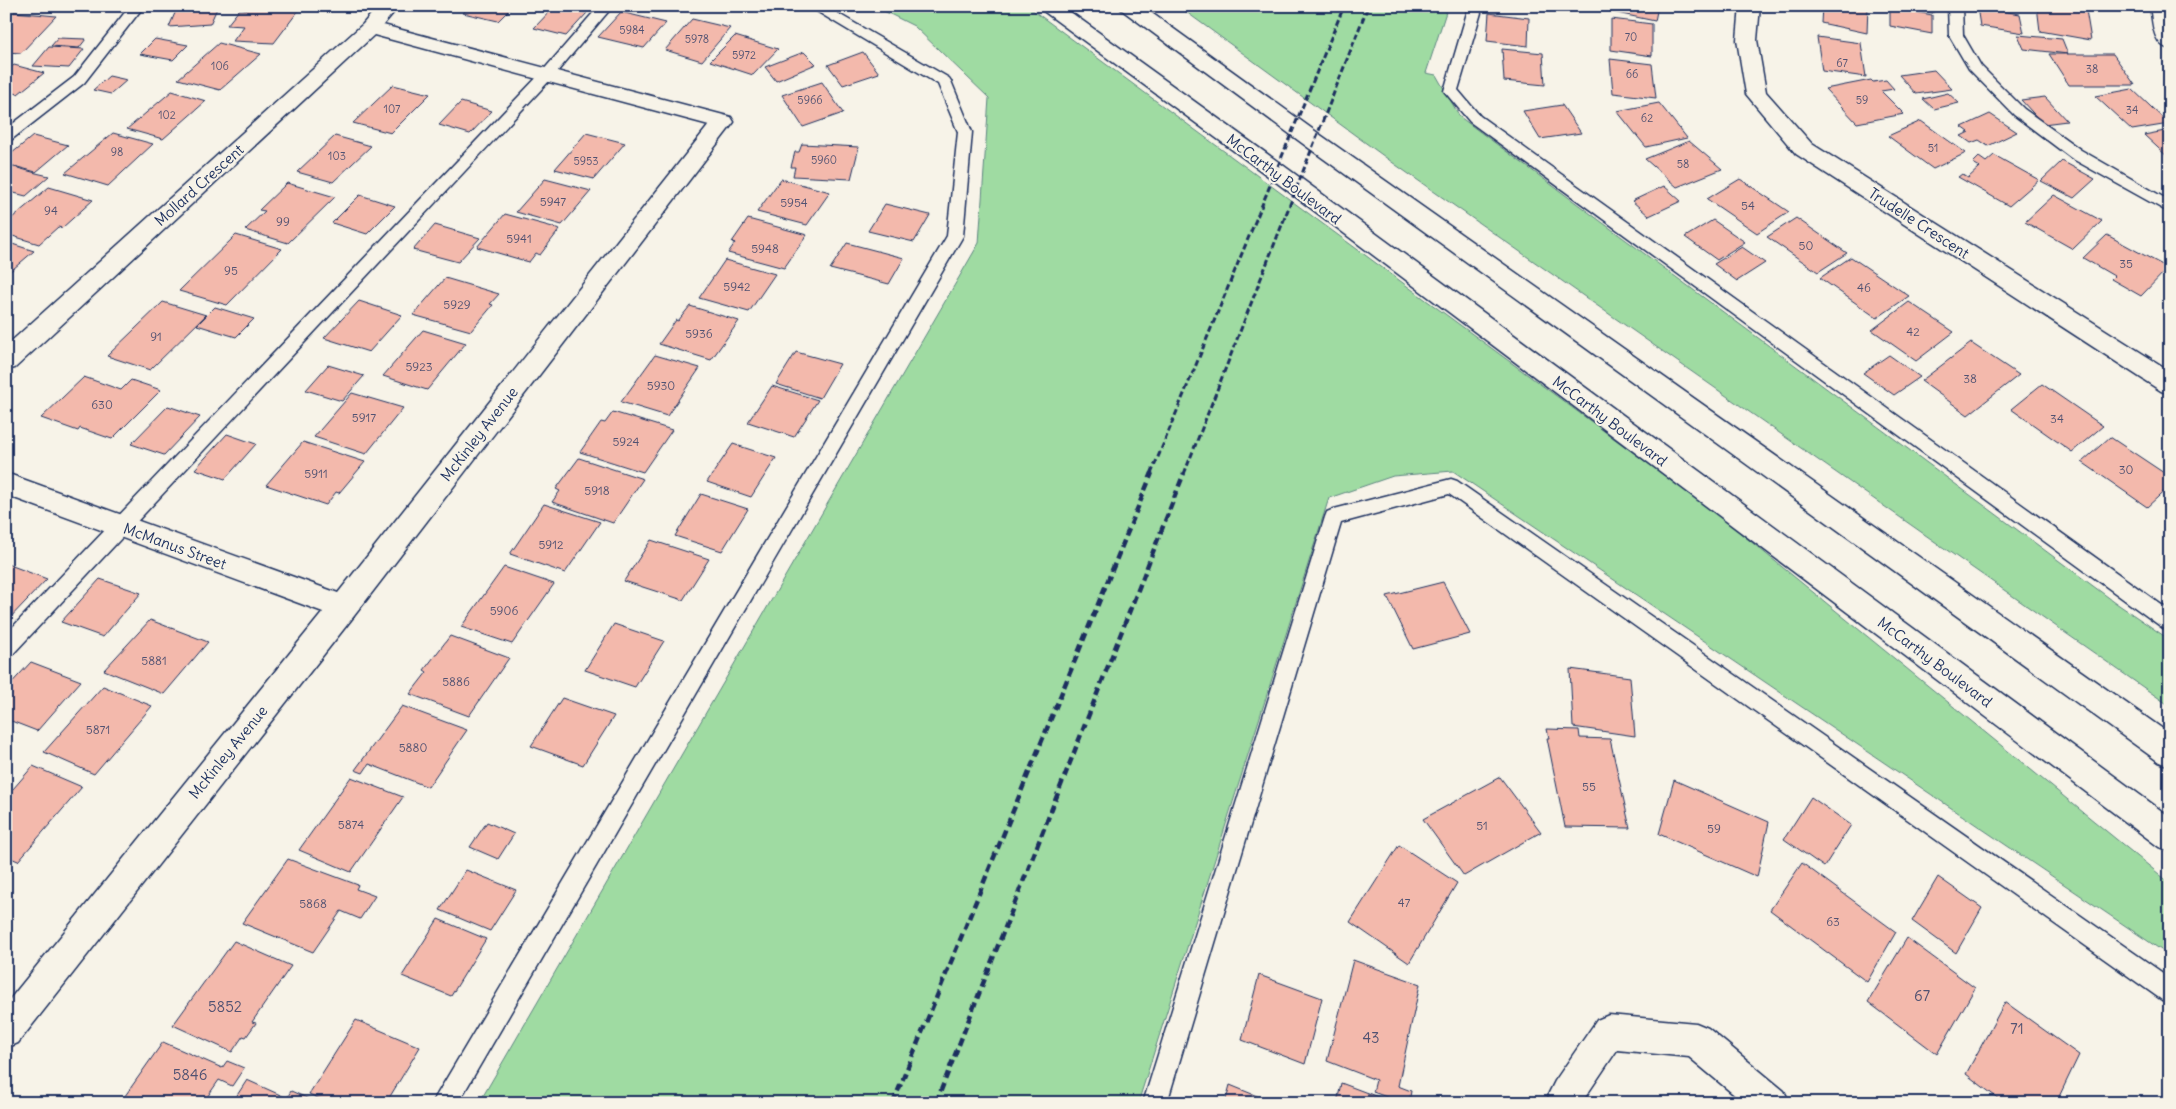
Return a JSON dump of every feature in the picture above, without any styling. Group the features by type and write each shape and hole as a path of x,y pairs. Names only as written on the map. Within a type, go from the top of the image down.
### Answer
{"street":[{"name":"Mollard Crescent","path":"6,362 370,28 389,6"},
{"name":"McCarthy Boulevard","path":"1049,6 1276,172 2170,836"},
{"path":"1129,6 1322,147 2170,752"},
{"name":"Trudelle Crescent","path":"1750,6 1746,40 1756,94 1804,149 2170,384"},
{"path":"2160,6 2166,39 2170,43"},
{"name":"McKinley Avenue","path":"6,1031 344,607 723,122 370,28"},
{"name":"McManus Street","path":"6,484 344,607"},
{"path":"1566,1103 1567,1092 1609,1032 1696,1040 1772,1103"}],"lane":[{"path":"6,137 79,80 137,6"},
{"path":"6,648 546,76 606,6"},
{"path":"444,1103 955,236 965,132 944,81 815,6"},
{"path":"1476,6 1451,91 1474,118 2170,622"},
{"path":"1955,6 1956,35 1976,69 2019,112 2076,154 2170,208"},
{"path":"1155,1103 1334,518 1451,486 2170,992"}],"green space":[{"path":"874,6 1027,6 1722,518 2170,883 2170,956 1453,471 1393,476 1329,498 1138,1103 479,1103 979,243 989,98 914,26"},
{"path":"1178,6 1448,6 1426,73 1436,75 1460,117 2116,603 2170,640 2170,706 1396,165"}],"building":[{"path":"178,6 218,6 210,24 169,27"},
{"path":"250,6 302,6 274,43 233,41 244,26 227,25 239,10 247,10"},
{"path":"470,6 513,6 498,21 463,13"},
{"path":"555,6 587,13 566,36 534,28"},
{"path":"1613,6 1658,6 1655,21 1612,12"},
{"path":"1822,6 1868,6 1867,33 1821,23"},
{"path":"1899,6 1934,6 1933,13"},
{"path":"2037,6 2065,6 2086,10 2091,40 2040,31"},
{"path":"1890,7 1932,15 1932,34 1890,26"},
{"path":"1977,7 2020,14 2024,33 1980,26"},
{"path":"14,12 56,16 21,53 6,52 6,20"},
{"path":"621,12 666,23 644,48 598,37"},
{"path":"1489,13 1529,18 1528,46 1487,41"},
{"path":"692,19 730,28 702,61 665,50"},
{"path":"1611,19 1652,24 1652,56 1611,50"},
{"path":"2018,35 2062,39 2068,54 2024,49"},
{"path":"735,36 778,49 753,75 710,61"},
{"path":"1817,37 1861,43 1866,77 1822,71"},
{"path":"58,38 86,39 79,48 51,46"},
{"path":"155,39 188,45 173,60 140,54"},
{"path":"219,43 261,54 220,90 178,79"},
{"path":"49,47 84,49 69,68 33,66"},
{"path":"1502,49 1543,53 1545,85 1504,81"},
{"path":"804,52 816,64 776,81 765,67"},
{"path":"863,52 879,73 843,85 828,65"},
{"path":"2049,54 2113,54 2135,85 2069,85"},
{"path":"1610,59 1652,64 1656,98 1613,93"},
{"path":"14,65 44,73 18,94 6,91 6,71"},
{"path":"1934,70 1952,89 1916,94 1899,75"},
{"path":"109,76 127,80 111,94 93,90"},
{"path":"1871,80 1873,82 1886,80 1894,89 1881,91 1904,114 1857,123 1825,89"},
{"path":"822,82 843,113 803,127 782,95"},
{"path":"393,85 430,94 391,133 353,123"},
{"path":"2132,89 2169,124 2132,130 2095,96"},
{"path":"172,91 206,101 163,139 127,129"},
{"path":"1948,93 1959,103 1934,109 1923,99"},
{"path":"2045,97 2067,121 2043,124 2021,100"},
{"path":"461,102 492,111 470,134 439,125"},
{"path":"1659,103 1687,138 1646,147 1617,111"},
{"path":"1562,105 1581,133 1540,139 1523,111"},
{"path":"1990,114 2017,132 1988,146 1979,140 1971,143 1961,136 1969,132 1962,127"},
{"path":"1921,121 1966,153 1933,169 1888,136"},
{"path":"2170,130 2170,159 2144,135"},
{"path":"113,133 153,144 108,186 65,173"},
{"path":"586,133 625,143 594,179 555,169"},
{"path":"33,136 68,145 36,172 6,164 6,158"},
{"path":"335,136 371,146 333,182 297,172"},
{"path":"1689,141 1722,169 1677,187 1645,159"},
{"path":"802,144 859,147 851,179 793,176 795,167 791,167 795,152 799,152"},
{"path":"1994,155 2039,180 2009,206 1958,177 1962,174 1968,178 1980,167 1973,163 1979,157 1986,162"},
{"path":"2062,161 2095,179 2074,198 2041,181"},
{"path":"7,165 49,176 26,196 6,191"},
{"path":"545,179 591,191 562,225 516,212"},
{"path":"781,179 830,192 807,225 757,212"},
{"path":"1740,179 1789,212 1757,233 1707,199"},
{"path":"287,183 335,197 288,243 245,230 265,211 259,210"},
{"path":"1664,186 1681,201 1649,216 1632,201"},
{"path":"49,187 93,200 62,228 58,227 39,244 6,234 6,223"},
{"path":"360,195 395,206 367,234 332,223"},
{"path":"2054,195 2102,221 2073,249 2025,222"},
{"path":"885,204 930,215 914,242 868,231"},
{"path":"505,214 560,229 540,255 536,253 529,262 477,247"},
{"path":"1796,218 1847,253 1818,272 1767,237"},
{"path":"748,219 807,235 784,268 728,253 735,243 732,242"},
{"path":"1713,220 1745,242 1717,260 1685,237"},
{"path":"435,225 480,238 458,262 413,250"},
{"path":"236,235 282,249 227,305 179,291"},
{"path":"2107,235 2168,268 2141,296 2111,279 2114,276 2083,258"},
{"path":"6,242 34,251 6,275"},
{"path":"847,243 904,258 889,284 830,269"},
{"path":"1742,247 1765,263 1737,281 1714,264"},
{"path":"1851,257 1909,296 1877,318 1820,278"},
{"path":"725,260 775,274 749,312 699,298"},
{"path":"445,278 499,294 490,304 493,305 471,331 413,315"},
{"path":"359,301 402,315 369,352 324,338"},
{"path":"163,302 206,315 150,370 107,356"},
{"path":"1909,302 1954,332 1916,361 1872,330"},
{"path":"690,306 739,321 711,360 659,344 676,320 678,321"},
{"path":"215,307 254,319 236,337 197,325"},
{"path":"423,330 466,343 427,390 383,376"},
{"path":"1971,343 2019,375 1968,415 1921,381"},
{"path":"796,352 840,364 820,398 776,384"},
{"path":"655,355 700,368 667,416 621,402"},
{"path":"1889,355 1920,377 1894,395 1863,373"},
{"path":"328,365 364,376 342,401 306,390"},
{"path":"84,377 121,390 131,380 161,390 112,439 80,428 78,431 41,418"},
{"path":"2042,384 2103,426 2072,452 2011,409"},
{"path":"772,386 818,400 794,437 748,422"},
{"path":"352,393 403,408 366,454 314,437"},
{"path":"168,406 200,417 164,455 131,444"},
{"path":"613,412 672,430 643,472 580,452 601,422 605,423"},
{"path":"227,434 256,444 225,479 195,469"},
{"path":"2110,437 2170,477 2170,486 2147,507 2082,462"},
{"path":"303,442 365,462 339,493 336,492 326,505 266,485"},
{"path":"733,444 776,458 751,497 707,482"},
{"path":"579,458 643,479 613,523 552,502 560,491 556,489"},
{"path":"701,494 748,509 722,551 675,536"},
{"path":"544,504 600,522 565,573 510,554"},
{"path":"651,540 709,559 683,600 624,581"},
{"path":"6,565 47,579 6,622"},
{"path":"504,567 554,584 512,644 461,627"},
{"path":"100,579 141,593 103,637 61,622"},
{"path":"1443,582 1470,634 1413,649 1387,596"},
{"path":"150,620 208,642 164,694 104,670"},
{"path":"614,624 664,641 635,687 585,670"},
{"path":"450,636 509,658 469,716 410,694 427,672 424,670"},
{"path":"31,662 81,681 37,731 6,719 6,689"},
{"path":"1570,669 1630,677 1635,736 1573,727"},
{"path":"103,686 152,706 94,774 44,752"},
{"path":"562,698 614,716 583,765 531,746"},
{"path":"402,706 467,730 428,787 369,764 363,773 355,770"},
{"path":"1547,729 1579,730 1580,738 1610,739 1630,828 1565,827 1547,738 1549,738"},
{"path":"33,766 82,787 18,861 6,856 6,797"},
{"path":"351,777 403,797 351,872 299,850"},
{"path":"1500,777 1541,832 1464,876 1423,819"},
{"path":"1674,780 1769,822 1757,877 1659,834"},
{"path":"1811,797 1851,825 1824,867 1784,839"},
{"path":"487,822 514,834 498,859 470,847"},
{"path":"1399,845 1457,883 1409,963 1350,922"},
{"path":"288,859 358,885 356,889 375,896 360,919 341,911 313,952 242,923"},
{"path":"1802,863 1896,932 1867,982 1770,910"},
{"path":"466,870 516,890 490,931 440,910"},
{"path":"1938,877 1982,908 1956,953 1912,921"},
{"path":"438,919 486,939 451,996 402,976"},
{"path":"1907,938 1975,988 1937,1054 1868,1002"},
{"path":"234,941 291,966 252,1022 256,1023 246,1037 243,1036 232,1052 173,1025"},
{"path":"1353,960 1420,984 1398,1086 1411,1091 1409,1103 1403,1103 1373,1092 1376,1080 1327,1061"},
{"path":"1259,975 1322,998 1305,1064 1242,1040"},
{"path":"2005,1002 2079,1055 2056,1103 2004,1103 1966,1074"},
{"path":"356,1020 420,1047 386,1103 329,1103 309,1094"},
{"path":"163,1042 222,1068 227,1061 244,1068 232,1086 219,1080 203,1103 120,1103"},
{"path":"247,1080 287,1098 291,1091 318,1103 232,1103"},
{"path":"1341,1083 1394,1103 1337,1103"},
{"path":"1230,1085 1257,1096 1275,1103 1225,1103"}],"railway":[{"path":"1151,474 1344,6"},
{"path":"1184,474 1368,6"},
{"path":"893,1103 1152,473"},
{"path":"936,1103 1184,473"}]}
